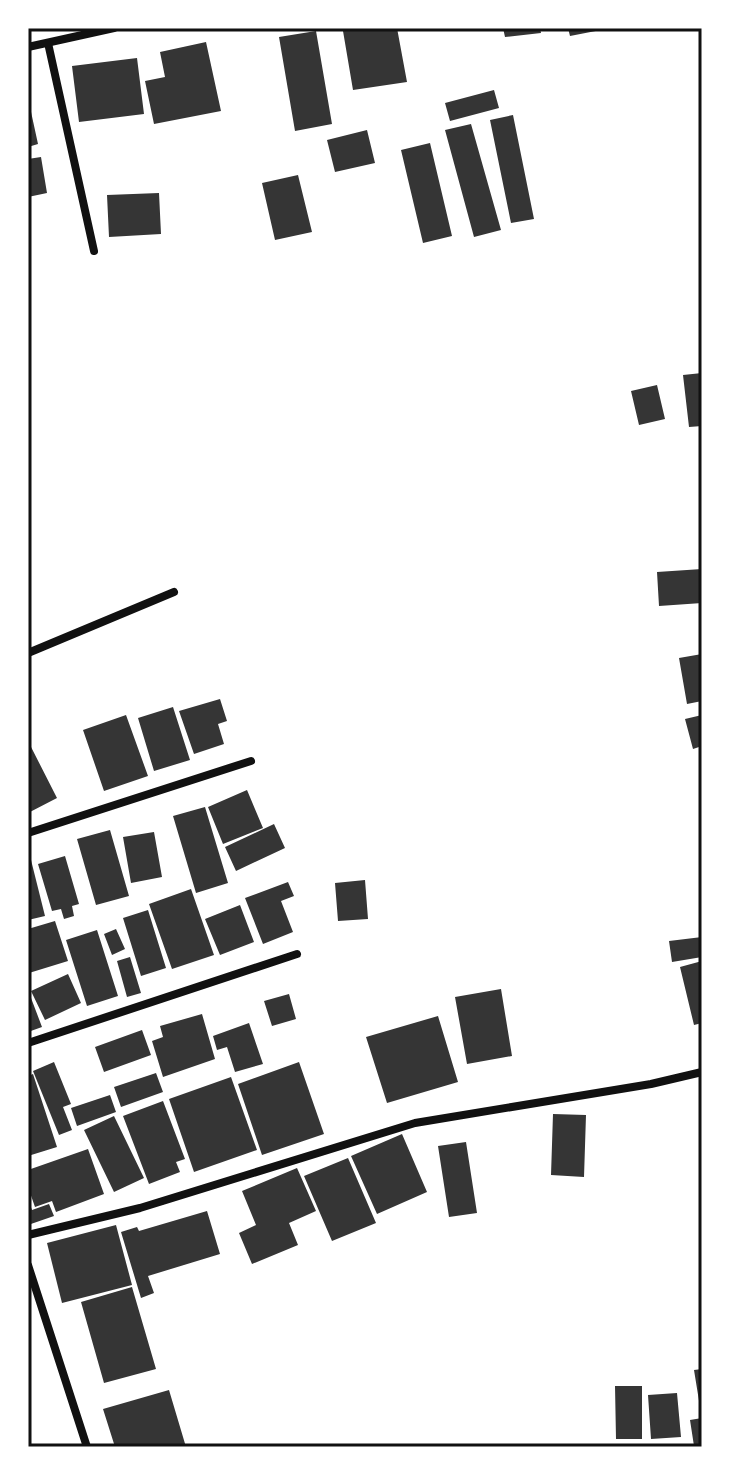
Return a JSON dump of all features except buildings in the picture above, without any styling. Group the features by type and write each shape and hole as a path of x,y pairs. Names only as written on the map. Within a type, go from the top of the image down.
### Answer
{"street":[{"path":"28,47 114,28"},
{"path":"48,43 94,251"},
{"path":"28,653 174,592"},
{"path":"28,833 251,761"},
{"path":"28,1043 297,954"},
{"path":"28,1235 140,1208 415,1123 651,1084 702,1072"},
{"path":"28,1265 87,1447"}]}
